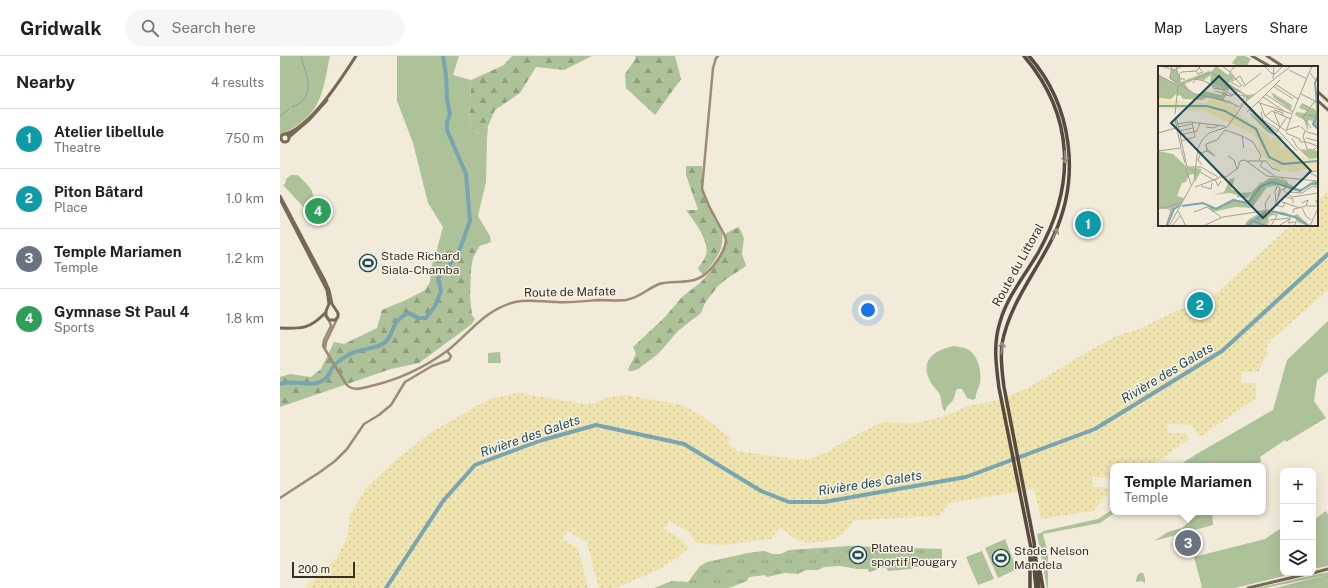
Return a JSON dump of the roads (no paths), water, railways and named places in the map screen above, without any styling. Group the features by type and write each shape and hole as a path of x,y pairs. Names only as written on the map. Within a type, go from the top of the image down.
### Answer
{"highway":[{"name":"Route du Littoral","path":"1024,56 1041,78 1056,112 1064,146 1064,180 1060,200 1051,227 1037,254 1012,295 1000,321 995,348 995,362 1028,522 1034,542 1038,588"},
{"name":"Route du Littoral","path":"1001,387 1002,344 1007,327 1015,308 1054,236 1062,214 1069,181 1070,162 1065,124 1058,103 1044,75 1029,56"},
{"name":"Route du Littoral","path":"1028,522 1028,532 1038,588"},
{"path":"1028,532 1031,566 1030,588"},
{"path":"1034,542 1043,588"}],"main road":[{"path":"333,90 307,119 294,130 282,135 281,141 288,141 289,137 321,108 356,56"},
{"name":"Route de Mafate","path":"280,498 335,461 347,449 364,424 379,415 391,405 405,382 432,366 449,360 451,356 447,351 488,313 509,304 523,301 566,303 629,299 638,296 662,283 698,279 710,268 721,255 726,240 702,189 713,68 718,56"},
{"path":"1252,56 1269,66"},
{"path":"1267,56 1282,66"},
{"path":"1318,92 1328,101"},
{"path":"1318,101 1328,110"},
{"path":"286,134 289,137"},
{"path":"280,196 325,281 334,308 338,313 338,317 326,342 325,351"},
{"path":"280,199 327,290 329,304 326,312 331,326 323,343 325,351 344,382 350,388 356,389 402,376 430,362 447,351"},
{"path":"318,321 329,308 334,308"},
{"path":"280,328 304,328 323,318 334,320 338,317"},
{"path":"1316,572 1328,569"},
{"path":"1248,588 1299,576"}],"waterway":[{"path":"292,107 300,103 308,92 307,78 301,56"},
{"path":"280,384 291,382 312,384 324,380 328,377 334,365 338,361 354,352 376,347 384,343 390,336 395,324 403,316 409,313 418,318 426,318 435,306 441,291 438,278 458,254 470,221 466,174 447,130 447,122 450,114 443,56"},
{"path":"280,116 289,109"},
{"name":"Rivière des Galets","path":"386,588 443,501 475,465 539,441 596,425 684,444 761,491 789,502 824,502 966,477 1095,429 1222,351 1328,254"}],"place":[{"name":"Gymnase St Paul 4","path":"318,211"},
{"name":"Atelier libellule","path":"1088,224"},
{"name":"Stade Richard Siala-Chamba","path":"368,263"},
{"name":"Piton Bâtard","path":"1200,305"},
{"name":"Temple Mariamen","path":"1188,543"},
{"name":"Plateau sportif Pougary","path":"858,555"},
{"name":"Stade Nelson Mandela","path":"1001,558"}]}
